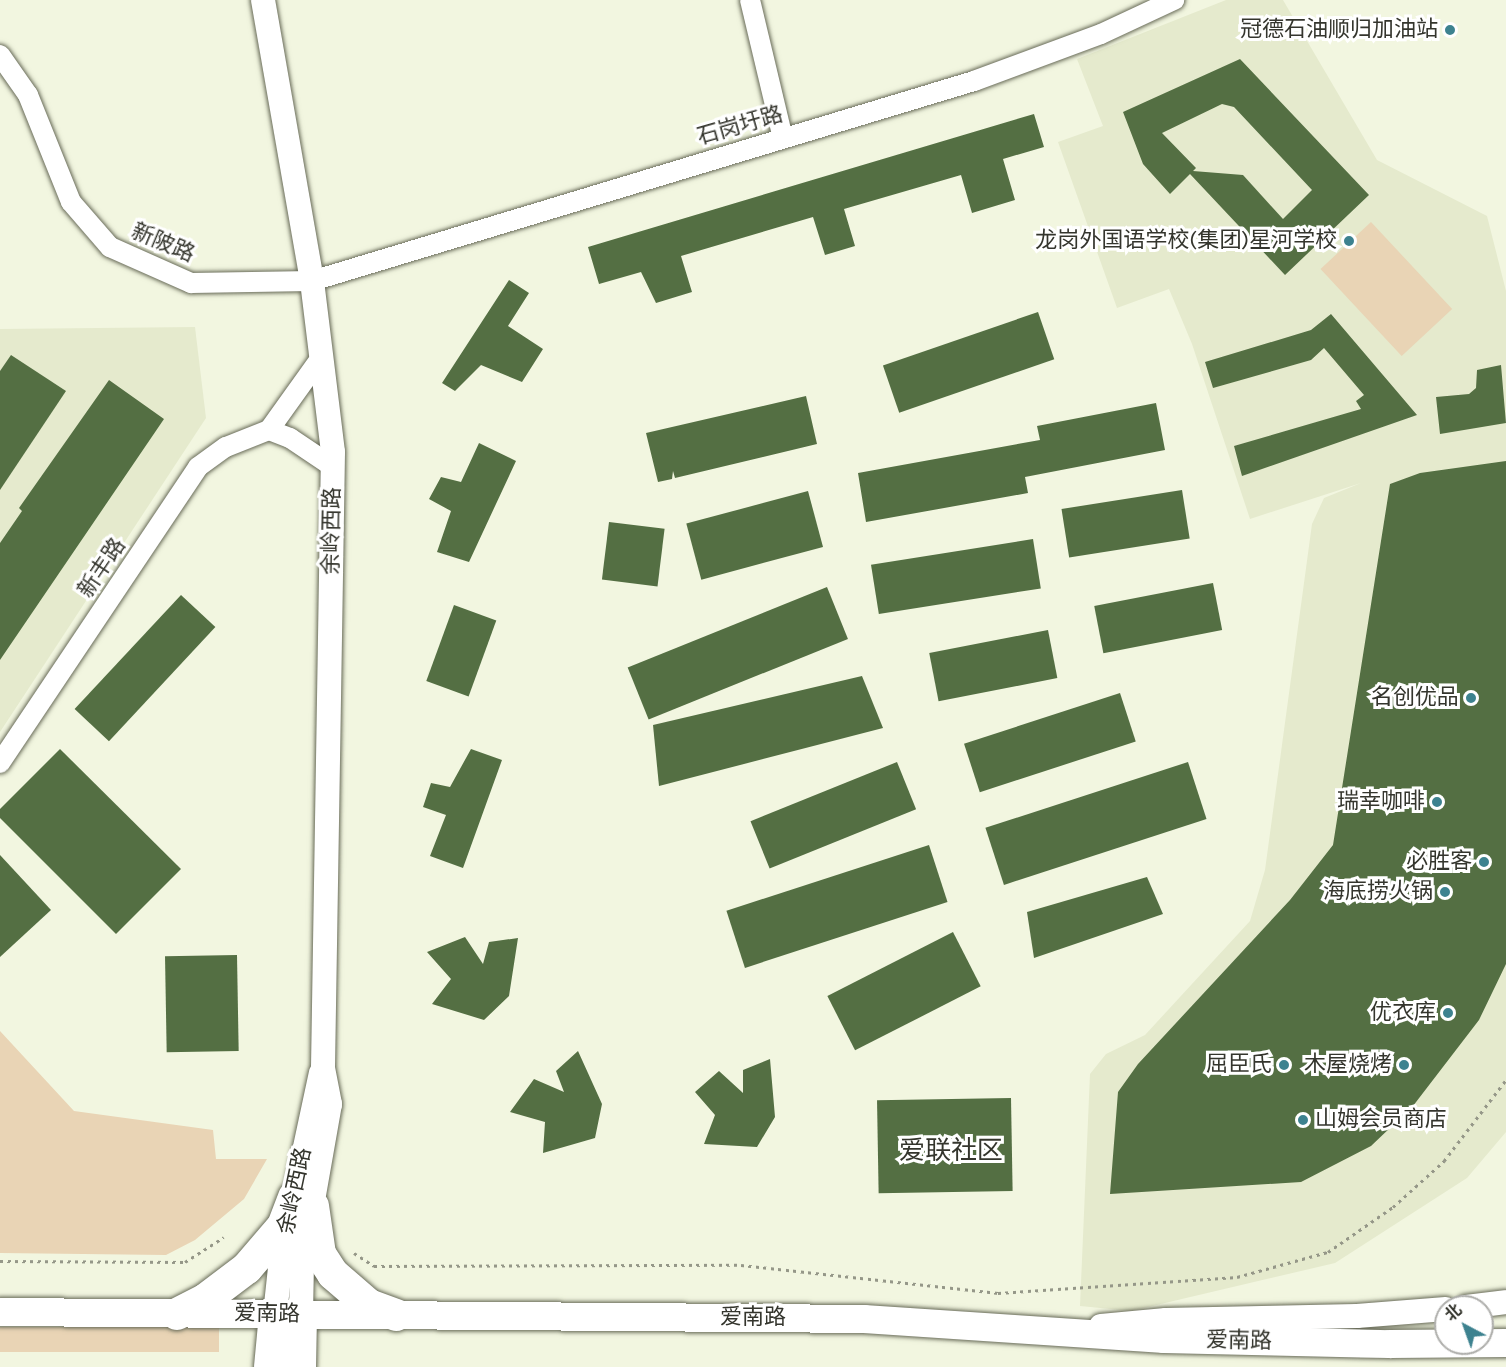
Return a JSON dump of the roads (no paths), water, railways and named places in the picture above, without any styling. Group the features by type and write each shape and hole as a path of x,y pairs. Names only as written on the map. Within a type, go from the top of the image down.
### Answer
{"main road":[{"path":"177,1314 206,1299 247,1268 304,1202"},
{"path":"304,1202 320,1254 333,1274 369,1305 396,1315"},
{"name":"爱南路","path":"0,1312 864,1319 1067,1330 1164,1339 1390,1344 1506,1342"},
{"path":"270,1367 288,1315"},
{"path":"288,1315 300,1367"}],"street":[{"name":"余岭西路","path":"263,0 312,281 333,467 322,1068 304,1202 281,1259 288,1315"},
{"path":"750,0 783,138"},
{"name":"石岗圩路","path":"312,281 974,81 1101,34 1174,0"},
{"name":"新陂路","path":"0,55 28,95 71,202 110,247 191,283 312,281"},
{"path":"322,356 268,430 290,438 333,467"},
{"name":"新丰路","path":"0,763 198,467 226,447 268,430"},
{"path":"1067,1330 1166,1320 1346,1316 1434,1310"}],"place":[{"name":"冠德石油顺归加油站","path":"1450,30"},
{"name":"龙岗外国语学校(集团)星河学校","path":"1349,241"},
{"name":"名创优品","path":"1471,698"},
{"name":"瑞幸咖啡","path":"1437,802"},
{"name":"必胜客","path":"1484,862"},
{"name":"海底捞火锅","path":"1445,892"},
{"name":"优衣库","path":"1448,1013"},
{"name":"屈臣氏","path":"1284,1065"},
{"name":"木屋烧烤","path":"1404,1065"},
{"name":"山姆会员商店","path":"1303,1120"}],"district":[{"name":"爱联社区","path":"951,1151"}]}
